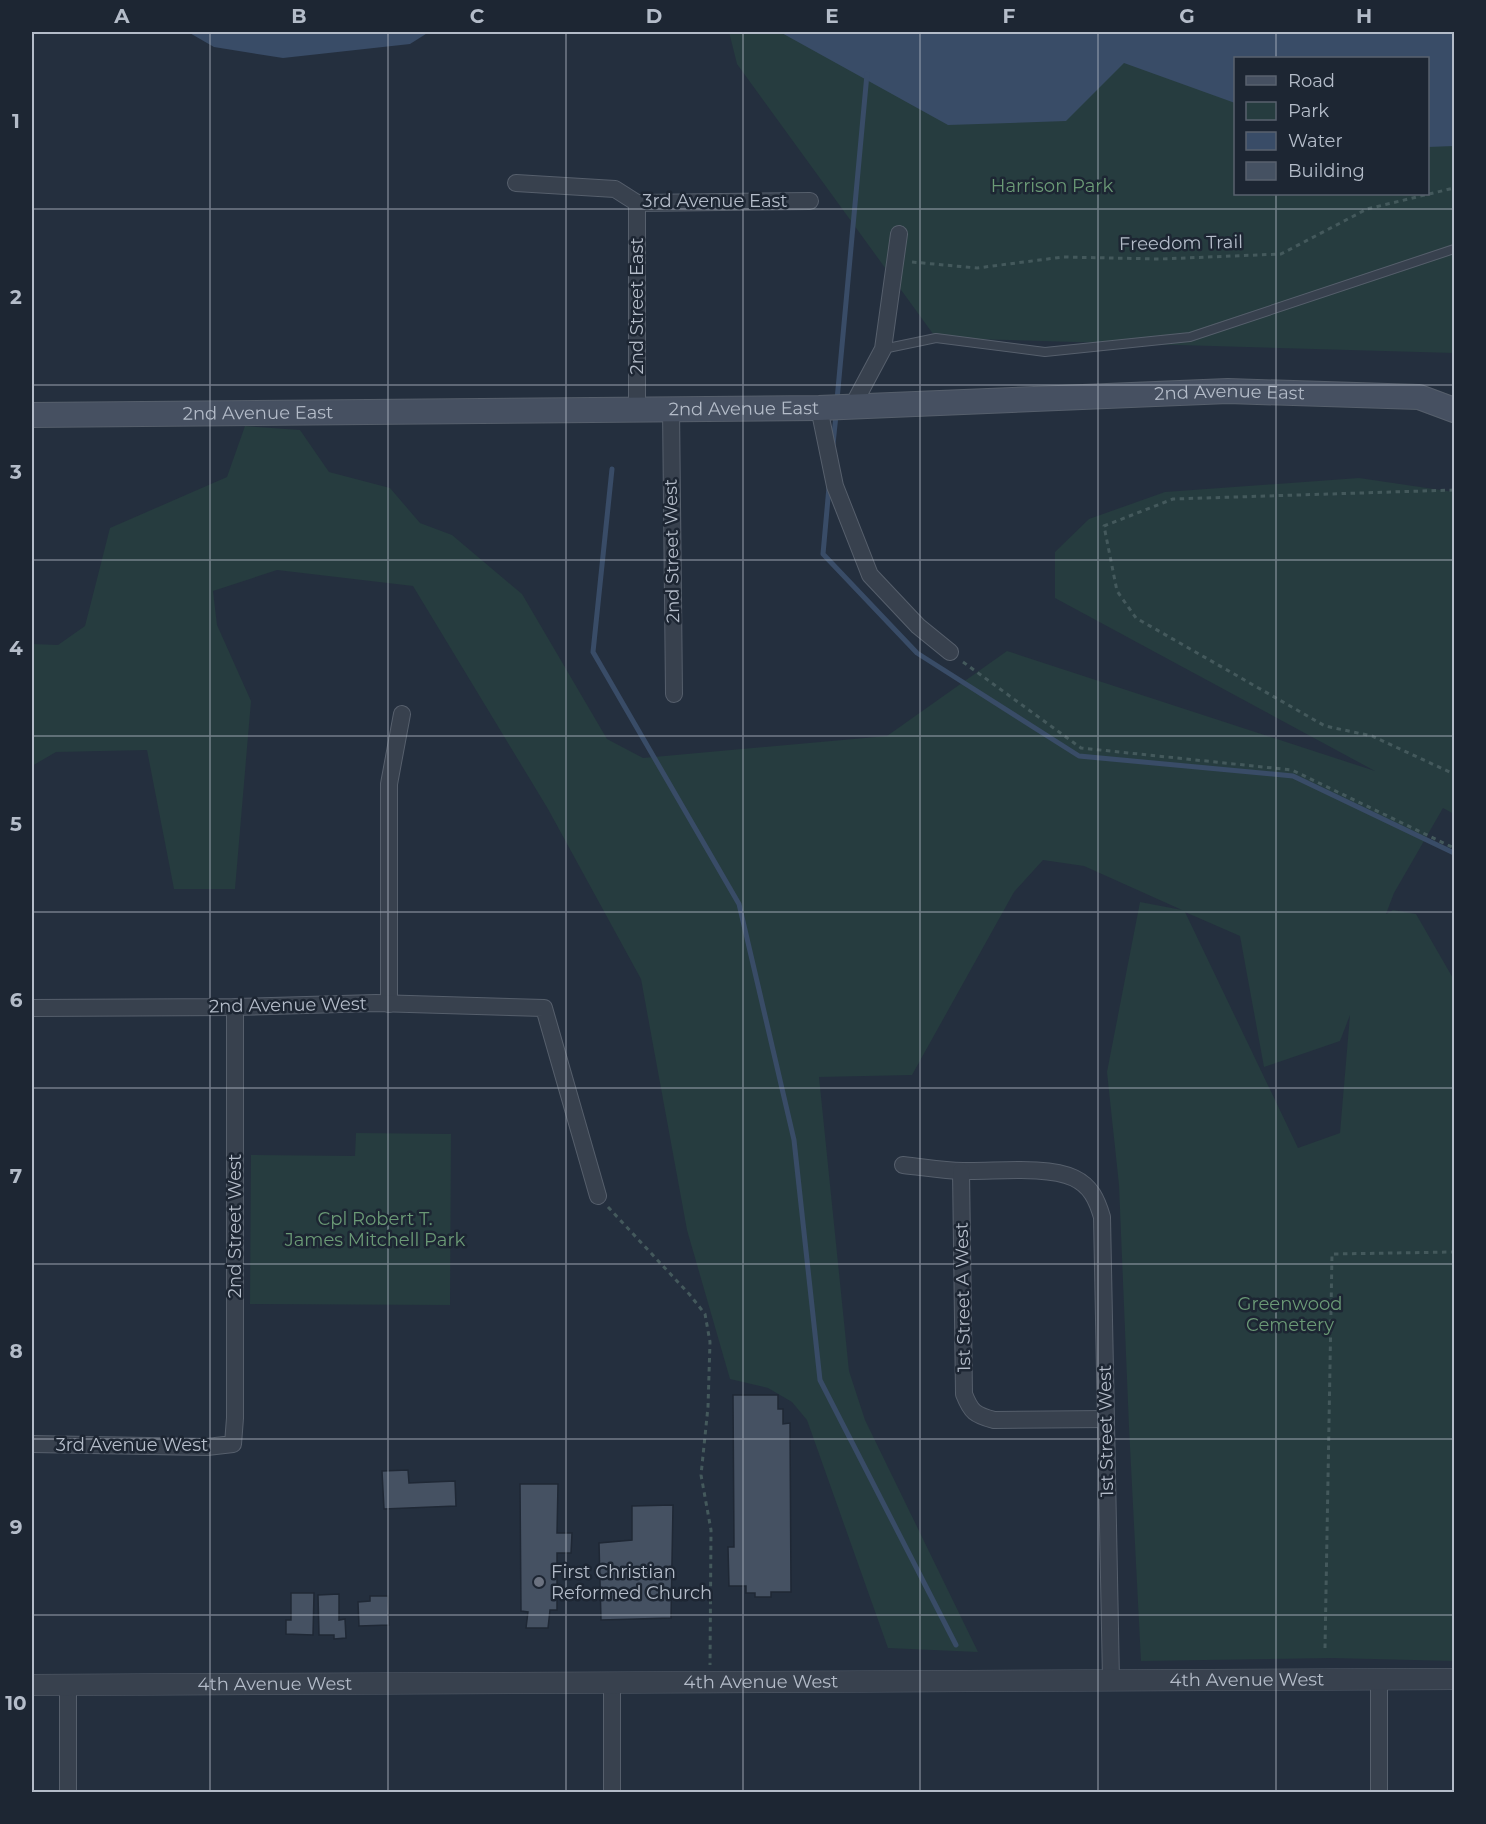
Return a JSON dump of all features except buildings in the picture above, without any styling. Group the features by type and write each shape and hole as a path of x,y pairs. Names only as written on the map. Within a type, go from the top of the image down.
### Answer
{"main road":[{"name":"2nd Avenue East","path":"32,415 819,408 1228,391 1419,397 1455,410"}],"street":[{"name":"3rd Avenue East","path":"516,183 615,189 637,203 810,201"},
{"name":"2nd Street East","path":"637,203 637,409"},
{"path":"852,407 883,349 899,234"},
{"name":"2nd Street West","path":"670,408 674,694"},
{"path":"819,408 835,486 870,575 918,626 950,652"},
{"path":"389,1004 388,784 402,714"},
{"name":"2nd Avenue West","path":"32,1008 389,1004 544,1008 598,1196"},
{"name":"2nd Street West","path":"233,1444 235,1418 235,1007"},
{"path":"903,1165 961,1171"},
{"name":"1st Street West","path":"961,1171 1043,1171 1073,1177 1097,1198 1102,1217 1111,1680"},
{"name":"1st Street A West","path":"961,1171 964,1394 969,1408 980,1416 994,1419 1106,1419"},
{"name":"3rd Avenue West","path":"32,1444 207,1447 233,1444"},
{"path":"1379,1679 1379,1792"},
{"name":"4th Avenue West","path":"32,1685 1455,1679"},
{"path":"612,1682 612,1792"},
{"path":"68,1685 68,1792"}],"lane":[{"path":"883,349 936,338 1045,352 1190,337 1455,249"}],"path":[{"name":"Freedom Trail","path":"1429,194 1455,188"},
{"name":"Freedom Trail","path":"895,260 977,268 1063,257 1160,259 1281,254 1367,209 1426,195"},
{"path":"1455,490 1173,499 1104,526 1117,591 1136,618 1324,726 1372,736 1455,774"},
{"path":"950,652 1081,748 1292,770 1455,848"},
{"path":"598,1196 705,1314 710,1342 709,1386 701,1475 711,1530 710,1682"},
{"path":"1325,1648 1332,1254 1455,1252"}],"green space":[{"name":"Harrison Park","path":"729,32 1454,32 1454,353 936,338 737,64"},
{"name":"Greenwood Cemetery","path":"245,426 300,430 329,472 390,488 420,523 452,535 522,594 607,739 643,758 887,736 1007,651 1375,771 1055,598 1055,552 1089,519 1165,492 1359,478 1454,492 1454,814 1443,808 1394,893 1386,914 1393,910 1416,914 1454,980 1454,1661 1332,1658 1141,1661 1119,1185 1107,1072 1140,902 1182,910 1084,866 1043,860 1014,892 912,1075 819,1077 849,1371 865,1420 978,1652 888,1648 807,1420 792,1402 768,1388 730,1379 687,1230 641,979 548,809 413,586 277,570 213,591 217,625 251,701 235,889 174,889 147,750 56,752 32,766 32,644 58,645 85,626 110,528 227,477","holes":["1185,912 1240,936 1264,1067 1340,1041 1350,1015 1340,1133 1298,1148"]},
{"name":"Cpl Robert T. James Mitchell Park","path":"356,1133 451,1134 450,1305 250,1304 251,1155 355,1156"}],"water":[{"path":"188,32 429,32 410,44 283,58 214,47"},
{"path":"780,32 1454,32 1454,146 1429,147 1429,57 1234,57 1234,103 1124,63 1066,121 948,125"}],"waterway":[{"path":"837,400 867,74"},
{"path":"833,444 836,415"},
{"path":"612,469 593,652 739,904 794,1140 820,1380 956,1645"},
{"path":"829,487 823,554 917,653 1079,756 1293,776 1454,853"}],"place":[{"name":"First Christian Reformed Church","path":"539,1582"}]}
